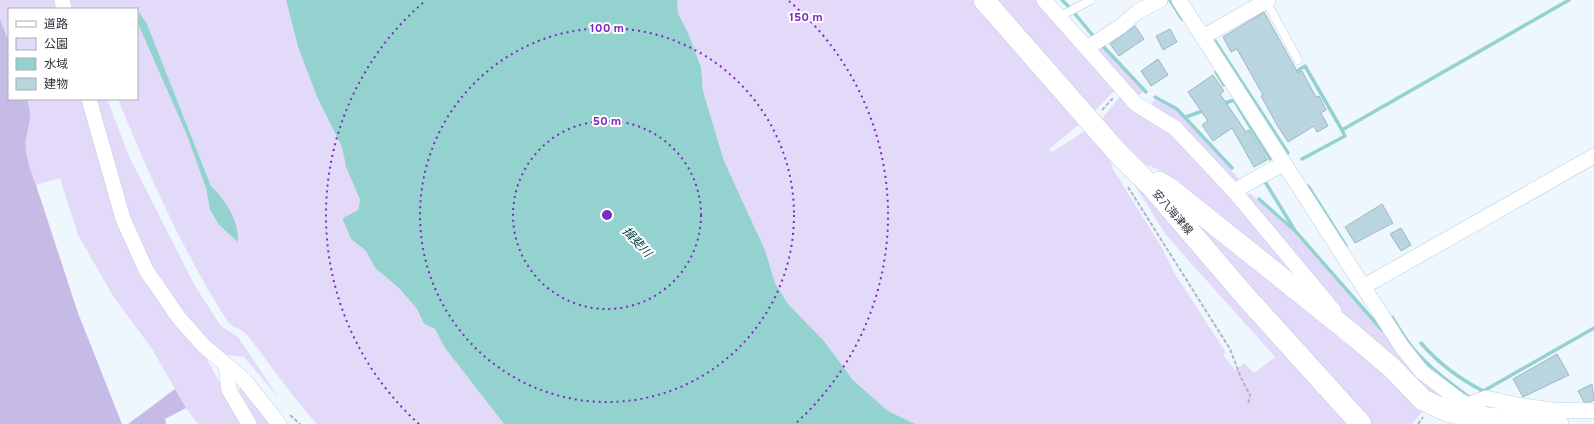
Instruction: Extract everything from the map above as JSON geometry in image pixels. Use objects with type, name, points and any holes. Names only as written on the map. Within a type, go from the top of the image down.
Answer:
[{"type":"main road","name":"安八海津線","points":[[984,0],[1117,152],[1151,186],[1246,297],[1361,424]]},
{"type":"main road","points":[[1151,186],[1159,182],[1169,188],[1352,334],[1392,368],[1423,400],[1448,418],[1467,416],[1558,424]]},
{"type":"street","points":[[1044,0],[1136,104],[1175,128],[1234,191],[1352,334]]},
{"type":"street","points":[[1087,48],[1120,27],[1136,12],[1160,0]]},
{"type":"street","points":[[1179,0],[1402,347],[1422,372],[1468,405],[1491,419]]},
{"type":"street","points":[[1203,37],[1267,1]]},
{"type":"street","points":[[89,100],[123,219],[146,270],[179,318],[204,346],[244,380],[279,424]]},
{"type":"street","points":[[1363,287],[1594,156]]},
{"type":"street","points":[[1234,191],[1284,163]]},
{"type":"street","points":[[226,365],[229,390],[249,424]]},
{"type":"street","points":[[1468,405],[1486,398],[1517,405],[1553,410],[1594,411]]},
{"type":"lane","points":[[1059,17],[1091,0]]},
{"type":"lane","points":[[1267,1],[1298,60]]},
{"type":"path","points":[[1091,122],[1122,88]]},
{"type":"path","points":[[1124,181],[1230,349],[1241,378],[1250,395],[1248,406]]},
{"type":"green space","points":[[0,0],[57,0],[59,8],[8,8],[8,39],[0,19]]},
{"type":"green space","points":[[66,0],[286,0],[298,47],[317,97],[342,147],[346,167],[360,200],[358,210],[343,218],[351,239],[366,251],[375,268],[399,288],[417,309],[424,324],[435,329],[445,348],[504,424],[317,424],[248,336],[228,322],[182,241],[142,156],[118,100],[138,100],[138,24],[138,8],[69,8]],"holes":[[[139,13],[147,24],[211,186],[238,242],[219,225],[210,210],[206,188],[186,133],[138,24]]]},
{"type":"green space","points":[[677,0],[974,0],[1082,122],[1049,149],[1052,152],[1088,129],[1108,150],[1113,169],[1162,248],[1175,274],[1225,351],[1224,356],[1235,370],[1244,363],[1254,373],[1275,357],[1166,235],[1125,170],[1351,424],[915,424],[888,411],[853,380],[824,341],[788,304],[775,283],[765,250],[724,161],[703,91],[701,67],[688,33],[678,13]]},
{"type":"green space","points":[[994,0],[1038,0],[1117,88],[1093,113]]},
{"type":"green space","points":[[1100,44],[1143,92],[1136,97],[1093,48]]},
{"type":"green space","points":[[1122,94],[1171,130],[1319,298],[1319,302],[1157,169],[1135,160],[1100,121]]},
{"type":"green space","points":[[1155,99],[1175,109],[1240,180],[1234,185],[1150,106]]},
{"type":"green space","points":[[27,100],[85,100],[118,218],[204,354],[243,424],[198,424],[186,408],[152,349],[113,296],[78,235],[60,178],[36,185],[28,163],[26,151],[26,139],[30,116]]},
{"type":"green space","points":[[93,100],[107,100],[129,156],[194,284],[221,326],[238,337],[279,398],[244,357],[219,354],[204,342],[149,268],[126,218]]},
{"type":"green space","points":[[1160,189],[1320,318],[1344,343],[1348,339],[1423,411],[1412,424],[1369,424]]},
{"type":"green space","points":[[1250,193],[1295,234],[1381,331],[1387,333],[1446,397],[1444,400],[1420,387],[1355,327],[1246,198]]},
{"type":"green space","points":[[241,385],[272,424],[255,424],[236,396]]},
{"type":"shaded area","points":[[0,19],[8,39],[8,100],[27,100],[30,116],[26,139],[28,163],[78,313],[122,424],[0,424]]},
{"type":"shaded area","points":[[175,389],[186,408],[165,419],[166,424],[128,424]]},
{"type":"water","name":"揖斐川","points":[[286,0],[677,0],[678,13],[688,33],[701,67],[703,91],[724,161],[765,250],[775,283],[788,304],[824,341],[853,380],[888,411],[915,424],[504,424],[445,348],[435,329],[424,324],[417,309],[399,288],[375,268],[366,251],[351,239],[343,218],[358,210],[360,200],[346,167],[342,147],[317,97],[298,47]]},
{"type":"water","points":[[139,12],[147,24],[211,186],[222,198],[234,219],[238,234],[238,242],[219,225],[210,210],[206,188],[186,133],[138,24]]},
{"type":"building","points":[[1264,12],[1298,73],[1302,71],[1316,97],[1319,96],[1326,110],[1321,113],[1328,126],[1317,132],[1314,126],[1288,142],[1261,96],[1263,95],[1237,49],[1231,52],[1223,37]]},
{"type":"building","points":[[1135,26],[1144,39],[1119,56],[1110,44]]},
{"type":"building","points":[[1170,29],[1177,42],[1163,50],[1156,36]]},
{"type":"building","points":[[1158,59],[1168,75],[1151,86],[1141,71]]},
{"type":"building","points":[[1213,75],[1224,91],[1220,94],[1246,132],[1249,130],[1267,160],[1254,167],[1232,128],[1213,141],[1202,125],[1208,121],[1188,92]]},
{"type":"building","points":[[1382,204],[1393,223],[1355,243],[1345,227]]},
{"type":"building","points":[[1401,228],[1411,245],[1401,251],[1390,234]]},
{"type":"building","points":[[1557,354],[1569,375],[1523,397],[1513,379]]},
{"type":"building","points":[[1592,384],[1594,400],[1584,402],[1578,391]]},
{"type":"waterway","points":[[1062,0],[1069,7]]},
{"type":"waterway","points":[[1170,0],[1182,19]]},
{"type":"waterway","points":[[1302,159],[1345,136],[1342,130],[1569,0]]},
{"type":"waterway","points":[[1075,14],[1095,38]]},
{"type":"waterway","points":[[1215,41],[1288,153]]},
{"type":"waterway","points":[[1101,44],[1146,92]]},
{"type":"waterway","points":[[1294,73],[1305,66],[1342,130]]},
{"type":"waterway","points":[[1216,72],[1224,85]]},
{"type":"waterway","points":[[1155,97],[1177,109],[1232,168]]},
{"type":"waterway","points":[[1222,104],[1234,100],[1270,159]]},
{"type":"waterway","points":[[1186,117],[1205,110]]},
{"type":"waterway","points":[[1266,179],[1264,180],[1294,229]]},
{"type":"waterway","points":[[1308,186],[1346,246]]},
{"type":"waterway","points":[[1259,199],[1296,232],[1382,330]]},
{"type":"waterway","points":[[1392,317],[1411,346],[1424,361],[1470,398]]},
{"type":"waterway","points":[[1480,393],[1594,328]]},
{"type":"waterway","points":[[1421,343],[1449,370],[1483,391]]}]
